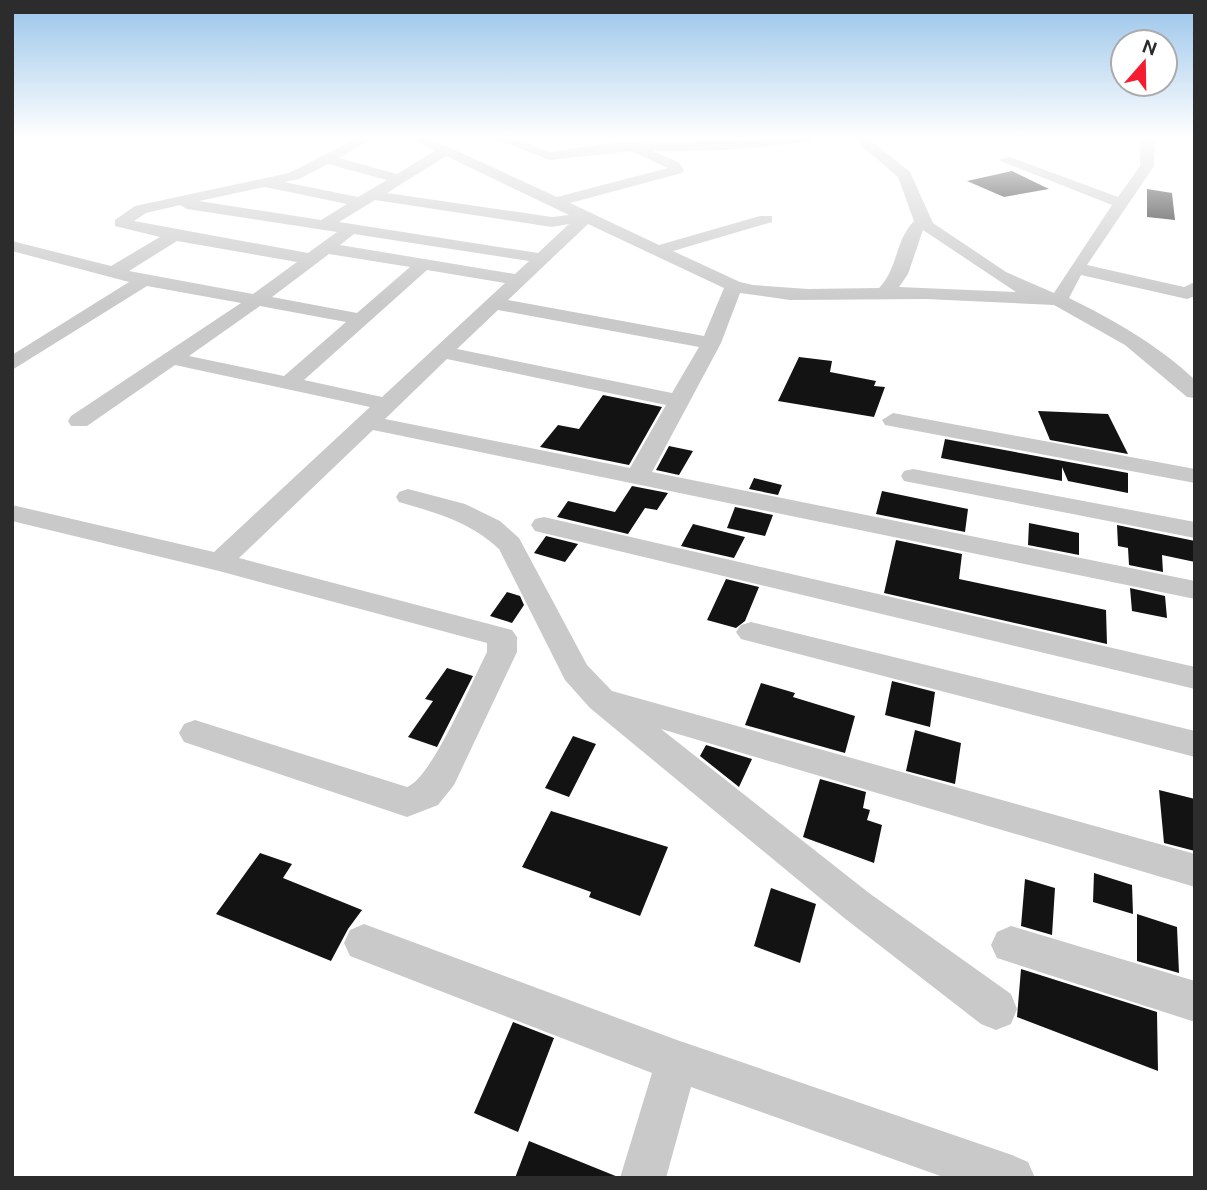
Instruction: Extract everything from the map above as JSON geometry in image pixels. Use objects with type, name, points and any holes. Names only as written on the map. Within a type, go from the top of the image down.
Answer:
[{"type":"street","points":[[212,194],[141,209],[121,223],[174,236],[424,264],[517,281]]},
{"type":"street","points":[[330,194],[552,222],[586,217]]},
{"type":"street","points":[[324,225],[372,194]]},
{"type":"street","points":[[538,194],[655,251],[734,286],[761,293],[813,297],[884,293],[1059,300]]},
{"type":"street","points":[[557,202],[589,194]]},
{"type":"street","points":[[912,194],[922,222],[1000,275],[1029,291],[1059,300],[1134,344],[1195,392]]},
{"type":"street","points":[[1096,194],[1123,204]]},
{"type":"street","points":[[1059,300],[1076,268],[1130,194]]},
{"type":"street","points":[[170,202],[541,258]]},
{"type":"street","points":[[219,562],[586,217]]},
{"type":"street","points":[[655,251],[766,219]]},
{"type":"street","points":[[884,293],[896,282],[907,258],[913,228],[922,222]]},
{"type":"street","points":[[79,421],[256,301],[351,229]]},
{"type":"street","points":[[114,272],[174,236]]},
{"type":"street","points":[[12,246],[26,247],[54,259],[144,281],[360,319]]},
{"type":"street","points":[[288,383],[424,264]]},
{"type":"street","points":[[1076,268],[1187,293],[1195,287]]},
{"type":"street","points":[[12,364],[144,281]]},
{"type":"street","points":[[637,477],[711,343],[734,286]]},
{"type":"street","points":[[492,303],[711,343]]},
{"type":"street","points":[[441,352],[678,401]]},
{"type":"street","points":[[172,358],[386,404]]},
{"type":"street","points":[[893,420],[1195,476]]},
{"type":"street","points":[[367,422],[1195,590]]},
{"type":"street","points":[[913,476],[1195,530]]},
{"type":"street","points":[[408,497],[456,510],[491,527],[510,544],[576,673],[601,700],[856,905],[996,1009]]},
{"type":"street","points":[[12,513],[219,562],[502,637],[502,652],[442,775],[426,795],[407,802],[195,733]]},
{"type":"street","points":[[544,525],[1195,678]]},
{"type":"street","points":[[751,632],[1195,744]]},
{"type":"street","points":[[601,700],[1195,871]]},
{"type":"street","points":[[364,943],[677,1061],[1012,1178]]},
{"type":"street","points":[[1011,945],[1195,1002]]},
{"type":"street","points":[[643,1178],[677,1061]]},
{"type":"building","points":[[996,194],[1024,194],[1004,197]]},
{"type":"building","points":[[1147,194],[1172,194],[1175,220],[1147,217]]},
{"type":"building","points":[[799,357],[832,361],[830,372],[876,381],[874,386],[885,387],[874,417],[778,401]]},
{"type":"building","points":[[603,395],[662,407],[629,465],[540,447],[558,425],[579,429]]},
{"type":"building","points":[[1038,411],[1108,414],[1128,454],[1050,440]]},
{"type":"building","points":[[945,439],[1128,473],[1128,493],[1068,481],[1062,467],[1062,481],[941,458]]},
{"type":"building","points":[[669,446],[693,451],[679,475],[656,470]]},
{"type":"building","points":[[754,478],[782,485],[778,495],[749,489]]},
{"type":"building","points":[[632,486],[668,493],[657,510],[645,508],[628,534],[557,517],[568,501],[615,512]]},
{"type":"building","points":[[882,491],[968,509],[965,532],[876,514]]},
{"type":"building","points":[[735,507],[773,515],[765,536],[727,528]]},
{"type":"building","points":[[1029,523],[1079,533],[1079,555],[1028,545]]},
{"type":"building","points":[[693,524],[745,537],[734,558],[681,546]]},
{"type":"building","points":[[1117,525],[1195,541],[1195,562],[1162,555],[1163,572],[1129,565],[1128,548],[1118,546]]},
{"type":"building","points":[[546,536],[578,544],[565,562],[534,553]]},
{"type":"building","points":[[896,540],[962,554],[959,579],[1106,610],[1107,644],[884,593]]},
{"type":"building","points":[[726,579],[759,587],[745,621],[736,628],[707,620]]},
{"type":"building","points":[[1130,588],[1165,596],[1167,618],[1132,611]]},
{"type":"building","points":[[507,592],[520,596],[524,605],[512,623],[490,616]]},
{"type":"building","points":[[447,668],[473,676],[437,747],[408,737],[433,701],[425,699]]},
{"type":"building","points":[[892,681],[935,692],[930,727],[885,715]]},
{"type":"building","points":[[761,683],[795,693],[793,697],[855,716],[845,753],[745,725]]},
{"type":"building","points":[[915,730],[961,743],[955,784],[906,771]]},
{"type":"building","points":[[573,736],[596,744],[569,797],[545,788]]},
{"type":"building","points":[[706,745],[752,759],[739,787],[700,756]]},
{"type":"building","points":[[820,779],[866,792],[863,808],[870,810],[867,820],[882,825],[874,863],[803,837]]},
{"type":"building","points":[[1159,790],[1195,799],[1195,851],[1164,843]]},
{"type":"building","points":[[551,811],[668,847],[640,916],[589,897],[591,892],[522,867]]},
{"type":"building","points":[[260,853],[292,864],[283,878],[362,910],[331,961],[216,914]]},
{"type":"building","points":[[1094,873],[1132,885],[1133,914],[1093,902]]},
{"type":"building","points":[[1025,879],[1055,888],[1052,935],[1021,926]]},
{"type":"building","points":[[771,888],[816,904],[800,963],[754,946]]},
{"type":"building","points":[[1137,914],[1177,927],[1179,973],[1137,961]]},
{"type":"building","points":[[1021,969],[1157,1012],[1158,1071],[1017,1017]]},
{"type":"building","points":[[513,1022],[554,1038],[518,1132],[474,1113]]},
{"type":"building","points":[[529,1141],[618,1177],[618,1178],[515,1178]]}]
